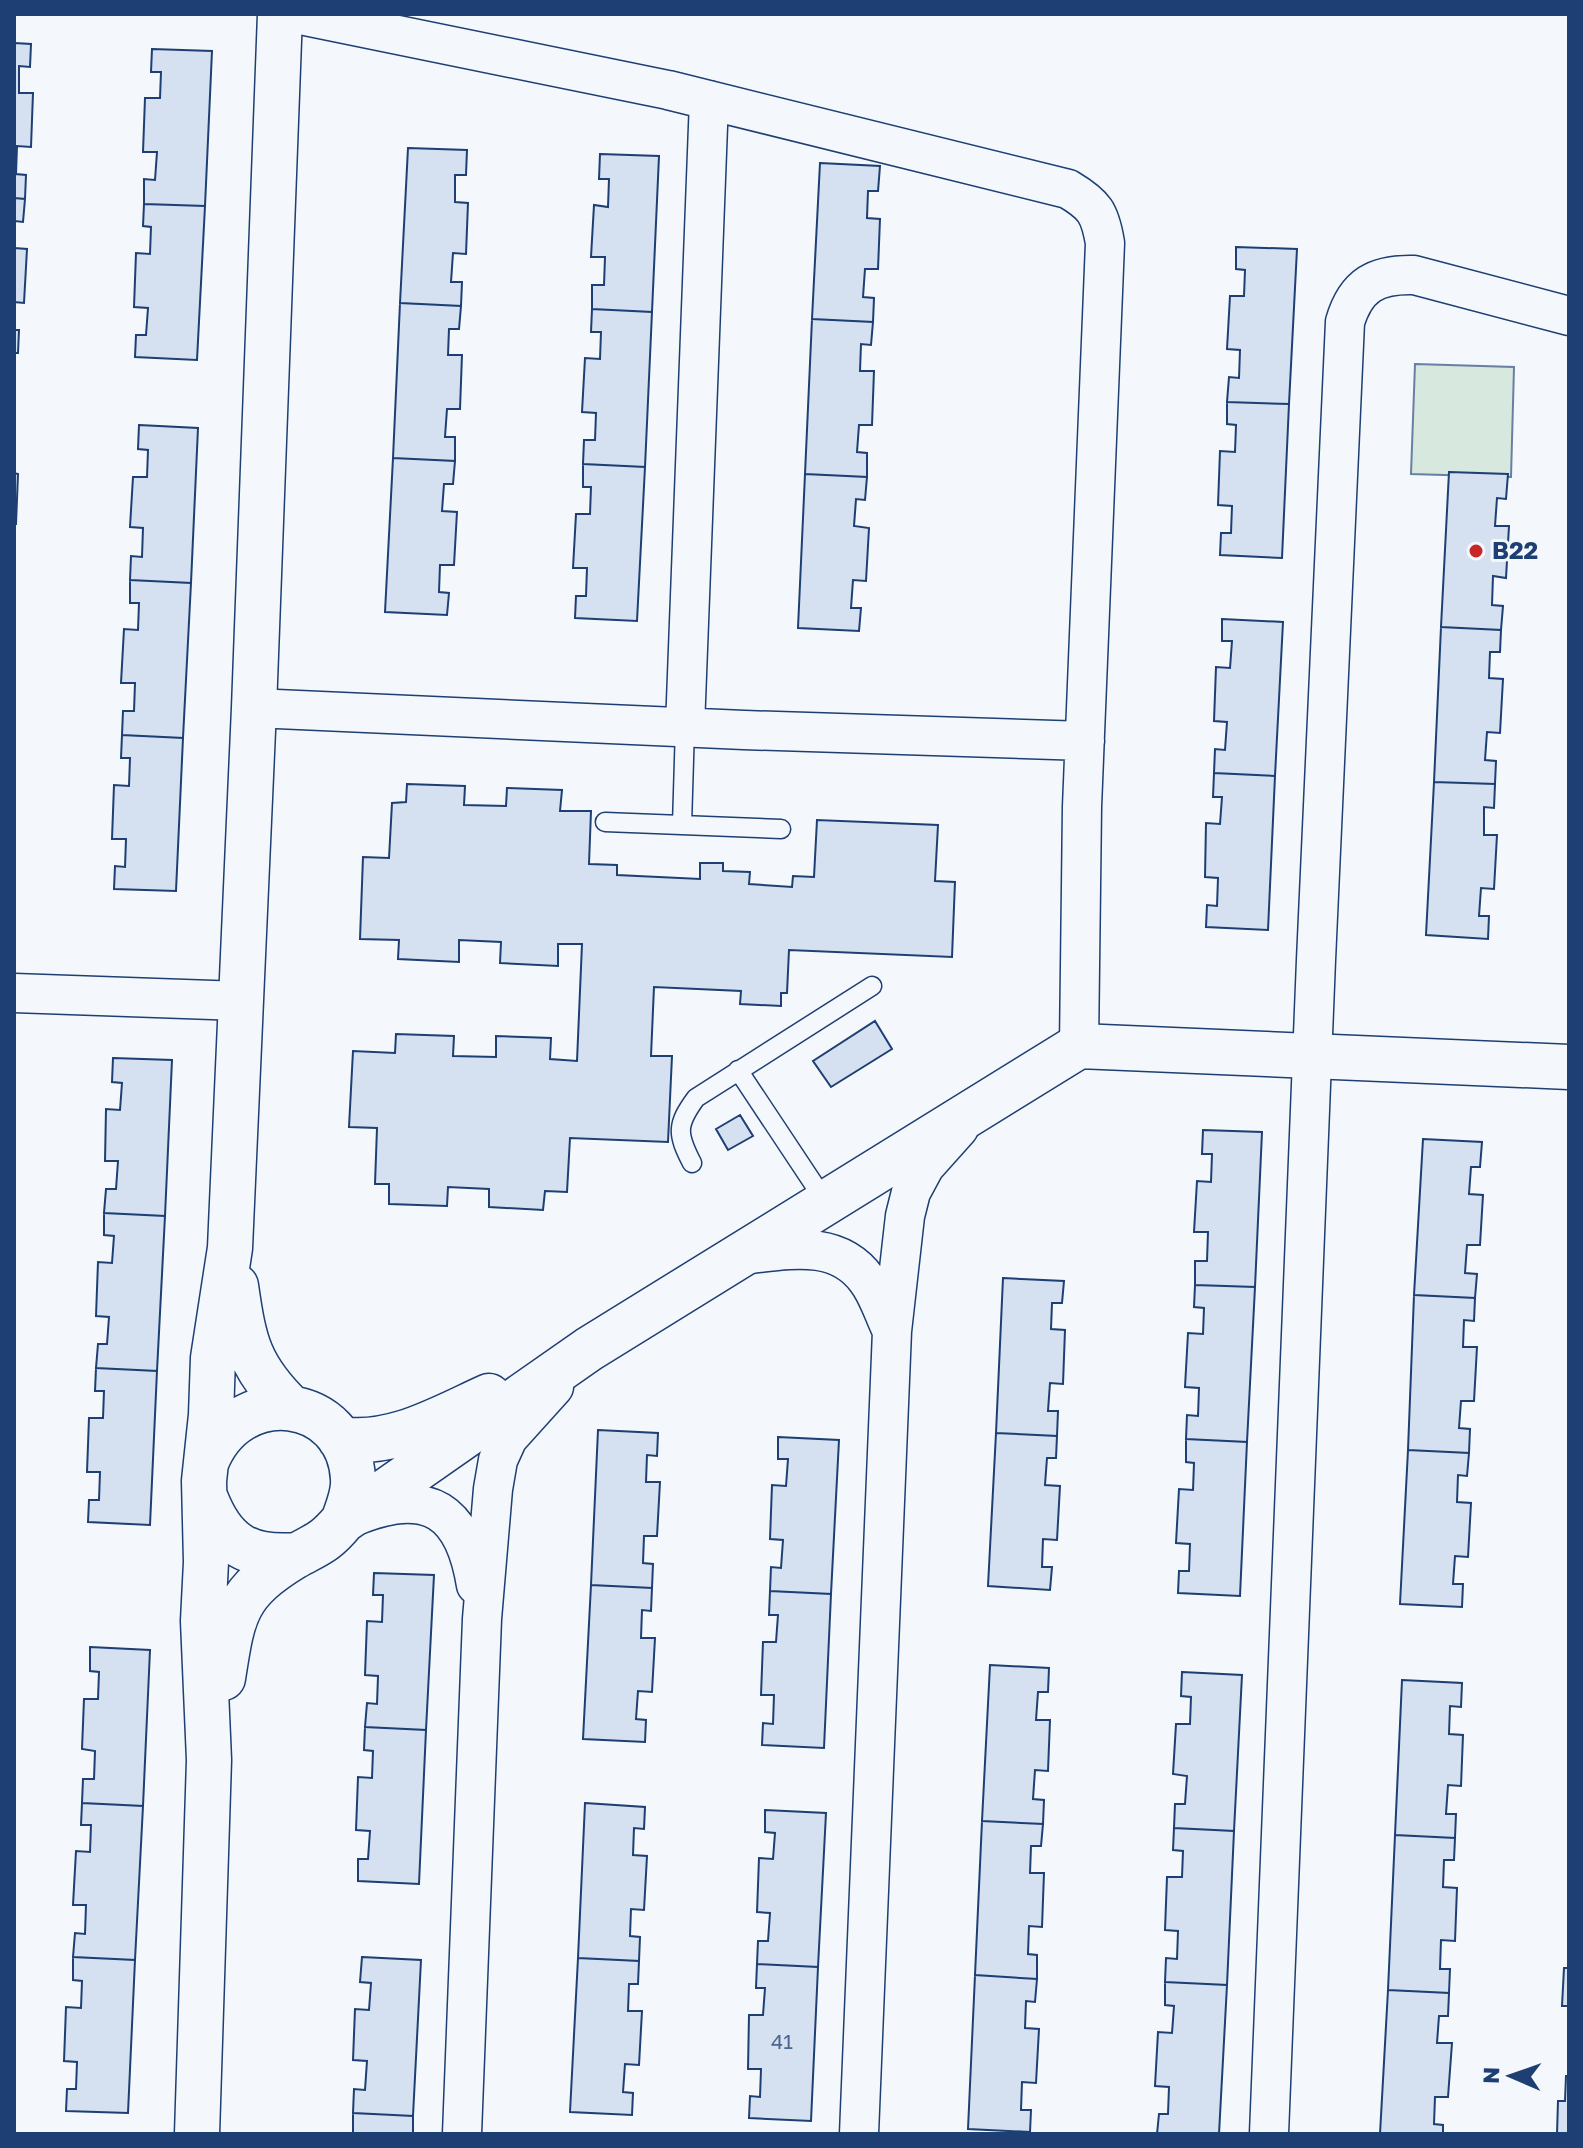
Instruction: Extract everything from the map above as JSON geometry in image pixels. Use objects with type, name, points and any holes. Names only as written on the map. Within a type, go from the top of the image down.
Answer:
[{"type":"street","points":[[197,2134],[209,1760],[203,1621],[206,1481],[213,1358],[230,1248],[280,14]]},
{"type":"street","points":[[295,14],[709,100],[1068,189],[1089,201],[1101,219],[1105,279],[1085,741],[1079,1046]]},
{"type":"street","points":[[685,727],[709,100]]},
{"type":"street","points":[[1269,2134],[1343,345],[1350,305],[1365,286],[1378,279],[1406,275],[1569,316]]},
{"type":"street","points":[[254,708],[1085,741]]},
{"type":"street","points":[[14,993],[241,1001]]},
{"type":"street","points":[[209,1760],[231,1626],[243,1599],[265,1576],[297,1555],[316,1548],[343,1521],[589,1349],[1079,1046],[1569,1067]]},
{"type":"street","points":[[859,2134],[892,1331],[905,1216],[911,1192],[925,1166],[978,1106]]},
{"type":"street","points":[[230,1248],[243,1336],[252,1360],[269,1387],[291,1408]]},
{"type":"street","points":[[740,1255],[801,1249],[821,1250],[844,1260],[867,1279],[892,1331]]},
{"type":"street","points":[[340,1439],[358,1442],[400,1436],[589,1349]]},
{"type":"street","points":[[462,2134],[482,1619],[493,1489],[498,1460],[508,1438],[589,1349]]},
{"type":"street","points":[[297,1555],[274,1557],[251,1552],[230,1540],[215,1522],[206,1481],[213,1445],[227,1427],[246,1414],[268,1407],[291,1408],[310,1414],[327,1425],[340,1439],[349,1458],[353,1480],[351,1501],[343,1521]]},
{"type":"street","points":[[343,1521],[374,1509],[409,1502],[431,1508],[451,1520],[464,1537],[473,1563],[482,1619]]},
{"type":"lane","points":[[682,825],[685,727]]},
{"type":"lane","points":[[605,822],[781,829]]},
{"type":"lane","points":[[692,1163],[680,1138],[683,1116],[696,1098],[872,986]]},
{"type":"lane","points":[[738,1070],[825,1201]]},
{"type":"shaded area","points":[[1415,364],[1514,367],[1511,477],[1411,474]]},
{"type":"building","points":[[14,43],[31,44],[30,67],[19,66],[19,93],[33,93],[31,147],[17,146],[16,174],[26,175],[25,199],[14,198]]},
{"type":"building","points":[[152,49],[212,51],[205,206],[144,204],[144,179],[155,180],[157,152],[143,152],[145,98],[160,98],[161,72],[151,72]]},
{"type":"building","points":[[408,148],[467,150],[466,175],[455,175],[455,202],[468,203],[466,254],[453,253],[451,282],[462,282],[461,306],[400,303]]},
{"type":"building","points":[[600,154],[659,156],[652,312],[592,309],[592,285],[604,285],[605,257],[591,257],[594,205],[608,207],[609,179],[599,179]]},
{"type":"building","points":[[820,163],[880,166],[878,191],[868,191],[867,218],[880,219],[878,269],[865,269],[863,297],[874,298],[873,322],[812,319]]},
{"type":"building","points":[[14,198],[25,199],[23,222],[15,221],[14,234]]},
{"type":"building","points":[[144,204],[205,206],[197,360],[135,357],[136,335],[146,335],[148,308],[134,307],[136,253],[150,254],[151,227],[143,226]]},
{"type":"building","points":[[1236,247],[1297,249],[1289,404],[1227,402],[1229,377],[1239,378],[1240,350],[1227,349],[1230,296],[1244,296],[1245,270],[1236,269]]},
{"type":"building","points":[[14,248],[27,249],[24,303],[14,302]]},
{"type":"building","points":[[400,303],[461,306],[459,329],[449,329],[448,355],[462,355],[460,409],[447,409],[445,437],[455,437],[455,461],[393,458]]},
{"type":"building","points":[[592,309],[652,312],[645,467],[583,464],[584,440],[595,440],[596,413],[582,412],[585,358],[600,359],[601,332],[591,332]]},
{"type":"building","points":[[812,319],[873,322],[871,345],[861,344],[860,371],[874,371],[872,425],[859,425],[857,452],[867,453],[867,477],[805,474]]},
{"type":"building","points":[[14,330],[19,330],[18,353],[14,353]]},
{"type":"building","points":[[1227,402],[1289,404],[1282,558],[1220,555],[1221,533],[1231,533],[1232,506],[1218,505],[1220,451],[1235,452],[1236,425],[1227,424]]},
{"type":"building","points":[[139,425],[198,428],[191,583],[130,580],[131,556],[142,557],[143,528],[130,527],[133,477],[147,477],[148,450],[138,449]]},
{"type":"building","points":[[393,458],[455,461],[453,484],[444,484],[442,511],[457,512],[454,565],[440,565],[439,592],[449,593],[447,615],[385,612]]},
{"type":"building","points":[[583,464],[645,467],[637,621],[575,618],[576,596],[586,596],[587,568],[573,568],[576,514],[590,514],[591,487],[583,487]]},
{"type":"building","name":"B22","points":[[1449,472],[1508,474],[1506,499],[1497,498],[1495,526],[1509,526],[1506,578],[1493,576],[1492,605],[1503,606],[1501,630],[1441,627]]},
{"type":"building","points":[[14,473],[18,474],[16,524],[14,524]]},
{"type":"building","points":[[805,474],[867,477],[865,500],[856,499],[854,526],[869,528],[866,581],[853,580],[851,608],[861,608],[859,631],[798,628]]},
{"type":"building","points":[[130,580],[191,583],[183,738],[122,735],[123,711],[134,711],[135,683],[121,683],[124,629],[138,630],[139,603],[130,603]]},
{"type":"building","points":[[1222,619],[1283,622],[1275,776],[1214,773],[1215,749],[1225,750],[1227,722],[1214,721],[1216,667],[1230,668],[1232,641],[1222,641]]},
{"type":"building","points":[[1441,627],[1501,630],[1500,652],[1490,652],[1489,678],[1503,679],[1500,733],[1487,732],[1485,760],[1496,761],[1495,784],[1434,782]]},
{"type":"building","points":[[122,735],[183,738],[176,891],[114,889],[115,866],[125,867],[126,839],[112,839],[114,785],[129,786],[130,758],[121,758]]},
{"type":"building","points":[[1214,773],[1275,776],[1268,930],[1206,927],[1207,905],[1217,906],[1218,878],[1205,877],[1206,823],[1220,824],[1222,797],[1213,797]]},
{"type":"building","points":[[1434,782],[1495,784],[1494,808],[1484,807],[1484,835],[1497,835],[1494,889],[1481,888],[1479,916],[1489,916],[1488,939],[1426,935]]},
{"type":"building","points":[[407,784],[465,786],[464,805],[506,806],[507,788],[562,790],[560,811],[591,811],[589,864],[617,865],[617,875],[700,879],[700,863],[723,863],[723,871],[750,872],[749,884],[792,887],[793,876],[814,877],[817,820],[938,825],[935,881],[955,882],[952,957],[789,950],[787,993],[781,993],[781,1006],[740,1004],[741,991],[654,987],[651,1056],[672,1056],[668,1142],[570,1138],[567,1192],[545,1191],[543,1210],[489,1207],[489,1189],[448,1187],[447,1206],[389,1204],[389,1184],[375,1184],[377,1128],[349,1127],[353,1051],[395,1053],[396,1034],[454,1036],[453,1056],[496,1057],[496,1036],[551,1038],[550,1059],[577,1061],[582,944],[558,944],[558,966],[500,963],[501,942],[459,940],[459,962],[398,959],[399,940],[360,939],[363,857],[389,858],[392,803],[406,802]]},
{"type":"building","points":[[875,1021],[892,1049],[831,1087],[813,1061]]},
{"type":"building","points":[[113,1058],[172,1060],[165,1216],[104,1213],[106,1189],[116,1189],[118,1161],[105,1161],[106,1109],[120,1110],[122,1083],[112,1082]]},
{"type":"building","points":[[740,1115],[753,1136],[728,1150],[716,1129]]},
{"type":"building","points":[[1203,1130],[1262,1132],[1255,1287],[1195,1285],[1195,1261],[1207,1261],[1208,1232],[1194,1232],[1197,1181],[1211,1182],[1212,1154],[1202,1154]]},
{"type":"building","points":[[1423,1139],[1482,1142],[1480,1167],[1471,1167],[1469,1194],[1483,1195],[1480,1245],[1467,1245],[1465,1273],[1477,1274],[1475,1298],[1414,1295]]},
{"type":"building","points":[[104,1213],[165,1216],[157,1371],[96,1368],[98,1344],[107,1344],[109,1317],[96,1316],[98,1262],[112,1263],[114,1236],[104,1235]]},
{"type":"building","points":[[1003,1278],[1064,1281],[1062,1303],[1052,1303],[1051,1329],[1065,1330],[1063,1384],[1050,1383],[1048,1411],[1058,1411],[1057,1436],[996,1433]]},
{"type":"building","points":[[1195,1285],[1255,1287],[1247,1442],[1186,1439],[1187,1415],[1198,1416],[1199,1388],[1185,1387],[1188,1333],[1203,1334],[1204,1308],[1194,1307]]},
{"type":"building","points":[[1414,1295],[1475,1298],[1474,1321],[1464,1320],[1463,1347],[1477,1347],[1474,1401],[1461,1401],[1459,1428],[1470,1429],[1469,1453],[1408,1450]]},
{"type":"building","points":[[96,1368],[157,1371],[150,1525],[88,1522],[89,1500],[99,1500],[100,1472],[87,1472],[89,1418],[103,1418],[104,1391],[95,1391]]},
{"type":"building","points":[[598,1430],[658,1433],[657,1456],[647,1455],[646,1482],[660,1482],[657,1536],[644,1536],[643,1563],[653,1564],[652,1588],[591,1585]]},
{"type":"building","points":[[996,1433],[1057,1436],[1056,1458],[1047,1458],[1045,1485],[1060,1486],[1057,1540],[1043,1539],[1042,1567],[1052,1567],[1050,1590],[988,1586]]},
{"type":"building","points":[[778,1437],[839,1440],[831,1594],[770,1591],[771,1567],[781,1568],[783,1540],[770,1539],[772,1485],[786,1486],[788,1459],[778,1459]]},
{"type":"building","points":[[1186,1439],[1247,1442],[1240,1596],[1178,1593],[1179,1571],[1189,1571],[1190,1544],[1176,1543],[1179,1489],[1193,1490],[1194,1463],[1186,1462]]},
{"type":"building","points":[[1408,1450],[1469,1453],[1467,1476],[1458,1475],[1457,1502],[1471,1503],[1468,1557],[1455,1556],[1453,1584],[1463,1584],[1462,1607],[1400,1604]]},
{"type":"building","points":[[374,1573],[434,1575],[426,1730],[365,1727],[367,1703],[377,1704],[378,1676],[365,1675],[367,1621],[382,1622],[383,1595],[373,1595]]},
{"type":"building","points":[[591,1585],[652,1588],[651,1611],[642,1610],[641,1638],[655,1638],[652,1692],[638,1691],[636,1719],[646,1720],[645,1742],[583,1739]]},
{"type":"building","points":[[770,1591],[831,1594],[824,1748],[762,1745],[763,1723],[773,1724],[774,1695],[761,1695],[763,1642],[776,1642],[778,1615],[769,1615]]},
{"type":"building","points":[[90,1647],[150,1650],[143,1806],[82,1803],[83,1779],[94,1779],[95,1751],[82,1749],[84,1699],[98,1699],[99,1672],[90,1671]]},
{"type":"building","points":[[990,1665],[1049,1668],[1048,1692],[1038,1692],[1036,1720],[1050,1720],[1048,1771],[1035,1770],[1033,1799],[1044,1800],[1043,1824],[982,1821]]},
{"type":"building","points":[[1182,1672],[1242,1675],[1234,1831],[1174,1828],[1175,1804],[1185,1804],[1187,1776],[1173,1774],[1176,1724],[1190,1724],[1191,1697],[1181,1696]]},
{"type":"building","points":[[1402,1680],[1462,1683],[1461,1707],[1450,1706],[1449,1734],[1463,1735],[1461,1786],[1448,1785],[1446,1814],[1456,1814],[1455,1838],[1395,1835]]},
{"type":"building","points":[[365,1727],[426,1730],[419,1884],[358,1881],[358,1859],[368,1859],[370,1831],[356,1830],[358,1777],[372,1778],[373,1751],[364,1750]]},
{"type":"building","points":[[82,1803],[143,1806],[135,1960],[73,1957],[75,1933],[85,1934],[86,1905],[73,1905],[76,1851],[90,1852],[91,1825],[81,1825]]},
{"type":"building","points":[[585,1803],[645,1807],[644,1829],[634,1828],[633,1855],[647,1856],[644,1910],[631,1909],[630,1936],[640,1937],[639,1961],[578,1958]]},
{"type":"building","points":[[765,1810],[826,1813],[818,1967],[757,1964],[758,1941],[768,1941],[770,1913],[757,1912],[759,1858],[773,1859],[775,1833],[765,1832]]},
{"type":"building","points":[[982,1821],[1043,1824],[1041,1846],[1031,1846],[1030,1873],[1044,1873],[1042,1927],[1029,1926],[1028,1954],[1037,1955],[1037,1979],[975,1975]]},
{"type":"building","points":[[1174,1828],[1234,1831],[1227,1985],[1165,1982],[1166,1958],[1177,1959],[1178,1931],[1165,1930],[1167,1877],[1182,1877],[1183,1851],[1173,1850]]},
{"type":"building","points":[[1395,1835],[1455,1838],[1454,1860],[1444,1860],[1443,1887],[1457,1888],[1455,1941],[1441,1940],[1440,1969],[1450,1969],[1449,1993],[1388,1990]]},
{"type":"building","points":[[73,1957],[135,1960],[128,2113],[66,2111],[67,2089],[76,2089],[77,2062],[64,2061],[66,2007],[81,2008],[82,1981],[73,1980]]},
{"type":"building","points":[[362,1957],[421,1960],[413,2116],[353,2113],[354,2089],[365,2090],[367,2061],[353,2060],[355,2009],[369,2010],[371,1983],[360,1982]]},
{"type":"building","points":[[578,1958],[639,1961],[638,1984],[629,1984],[628,2011],[642,2011],[639,2065],[625,2064],[623,2092],[633,2093],[632,2115],[570,2112]]},
{"type":"building","points":[[757,1964],[818,1967],[811,2121],[749,2118],[750,2096],[760,2097],[761,2069],[748,2069],[749,2015],[763,2015],[765,1988],[756,1988]]},
{"type":"building","points":[[1564,1968],[1569,1968],[1569,2006],[1562,2006]]},
{"type":"building","points":[[975,1975],[1037,1979],[1035,2002],[1026,2001],[1025,2028],[1039,2029],[1036,2083],[1022,2082],[1021,2110],[1031,2110],[1030,2132],[968,2129]]},
{"type":"building","points":[[1165,1982],[1227,1985],[1219,2134],[1157,2134],[1159,2114],[1168,2114],[1169,2087],[1155,2086],[1158,2032],[1172,2033],[1174,2006],[1165,2005]]},
{"type":"building","points":[[1388,1990],[1449,1993],[1448,2016],[1439,2016],[1437,2043],[1452,2043],[1448,2097],[1435,2097],[1434,2124],[1443,2125],[1443,2134],[1380,2134]]},
{"type":"building","points":[[1566,2076],[1569,2076],[1569,2134],[1557,2134],[1558,2101],[1565,2101]]},
{"type":"building","points":[[353,2113],[413,2116],[413,2134],[353,2134]]},
{"type":"place","name":"B22","points":[[1476,551]]}]
